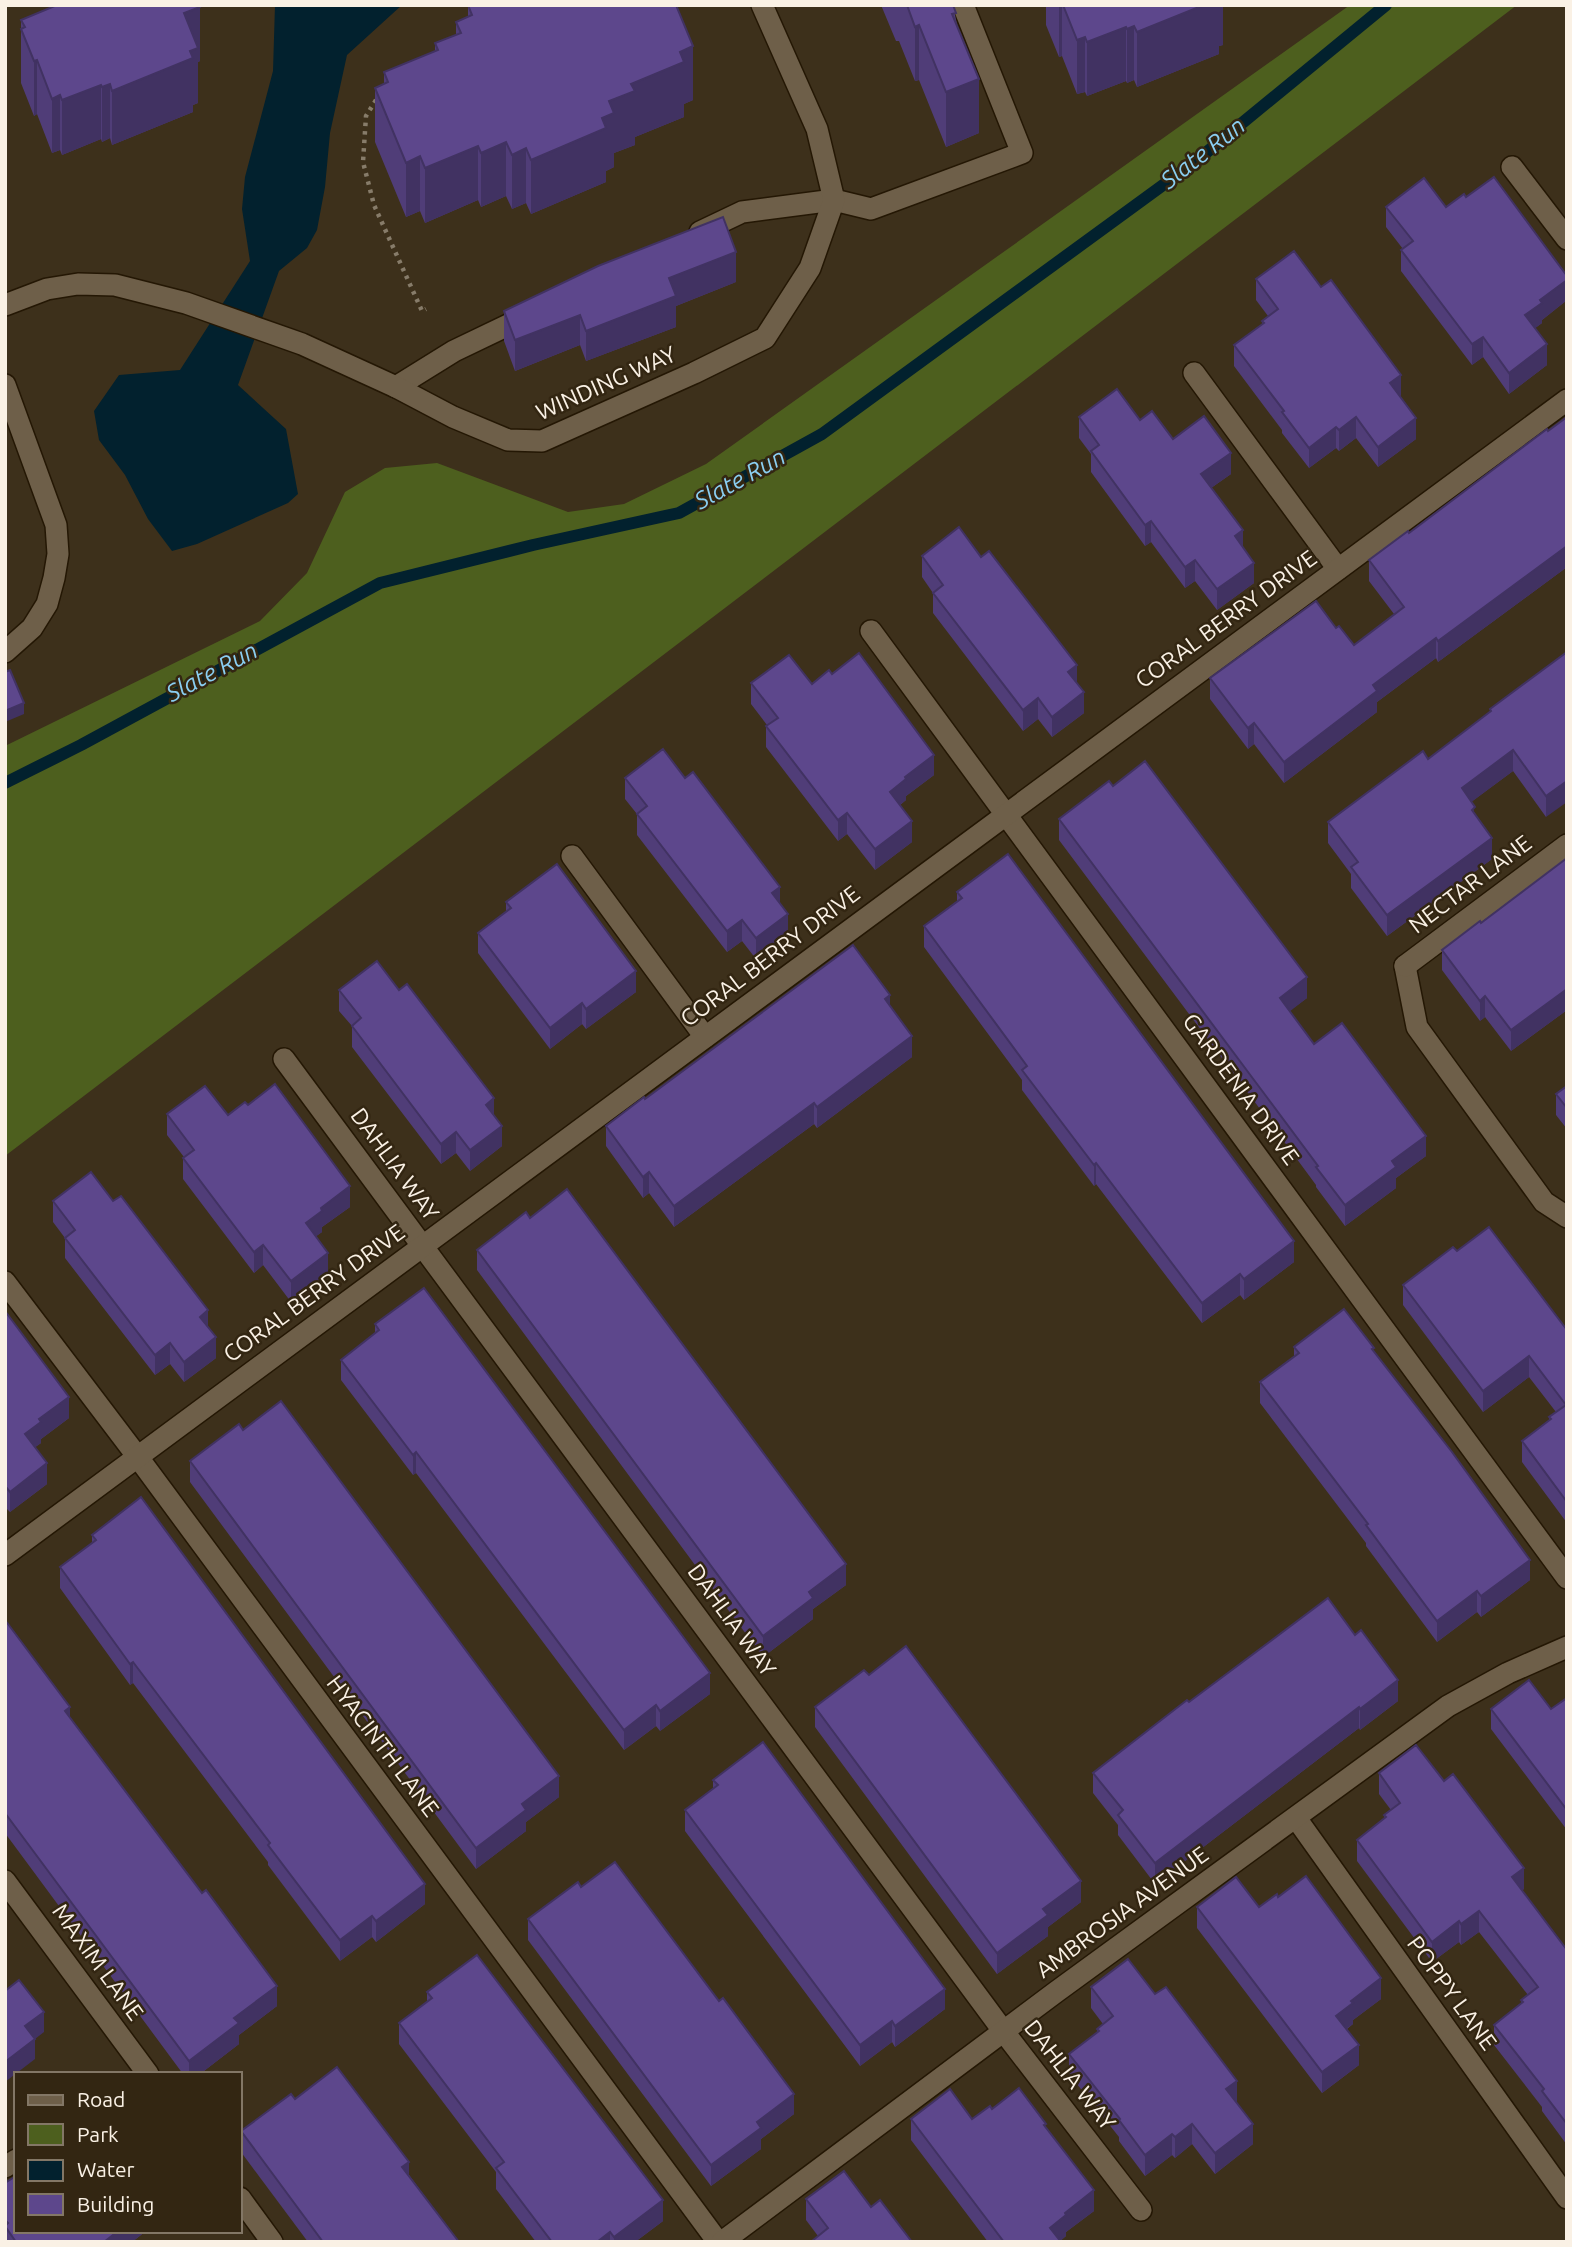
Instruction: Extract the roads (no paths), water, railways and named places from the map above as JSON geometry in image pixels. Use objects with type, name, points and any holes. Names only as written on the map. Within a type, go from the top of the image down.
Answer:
[{"type":"street","points":[[762,5],[817,129],[834,200]]},
{"type":"street","points":[[680,242],[742,212],[834,200],[871,209],[1021,153],[963,5]]},
{"type":"street","points":[[1513,167],[1567,239]]},
{"type":"street","name":"WINDING WAY","points":[[5,305],[47,289],[78,284],[115,285],[186,303],[302,344],[396,387],[453,417],[508,440],[542,441],[765,338],[810,268],[834,200]]},
{"type":"street","points":[[396,387],[454,351],[542,309]]},
{"type":"street","points":[[1194,373],[1338,569]]},
{"type":"street","points":[[5,385],[56,524],[58,554],[47,604],[32,628],[5,652]]},
{"type":"street","name":"CORAL BERRY DRIVE","points":[[5,1555],[1567,400]]},
{"type":"street","name":"GARDENIA DRIVE","points":[[871,631],[1567,1578]]},
{"type":"street","name":"NECTAR LANE","points":[[1567,845],[1405,966],[1417,1027],[1544,1202],[1567,1217]]},
{"type":"street","points":[[572,856],[705,1037]]},
{"type":"street","name":"DAHLIA WAY","points":[[284,1059],[1004,2032],[1141,2210]]},
{"type":"street","name":"HYACINTH LANE","points":[[5,1282],[720,2242]]},
{"type":"street","name":"AMBROSIA AVENUE","points":[[720,2242],[1056,1992],[1448,1706],[1508,1673],[1567,1647]]},
{"type":"street","name":"POPPY LANE","points":[[1296,1818],[1567,2198]]},
{"type":"street","name":"MAXIM LANE","points":[[5,1881],[144,2072]]},
{"type":"street","points":[[242,2201],[272,2242]]},
{"type":"water","points":[[275,5],[402,5],[347,55],[330,133],[325,187],[317,230],[307,248],[279,271],[238,385],[286,429],[298,494],[288,503],[197,544],[172,551],[148,519],[125,475],[99,440],[94,411],[119,375],[180,370],[250,261],[242,209],[245,177],[273,71]]},
{"type":"waterway","name":"Slate Run","points":[[5,783],[81,745],[380,583],[533,545],[679,513],[822,434],[1196,161],[1386,5]]}]
